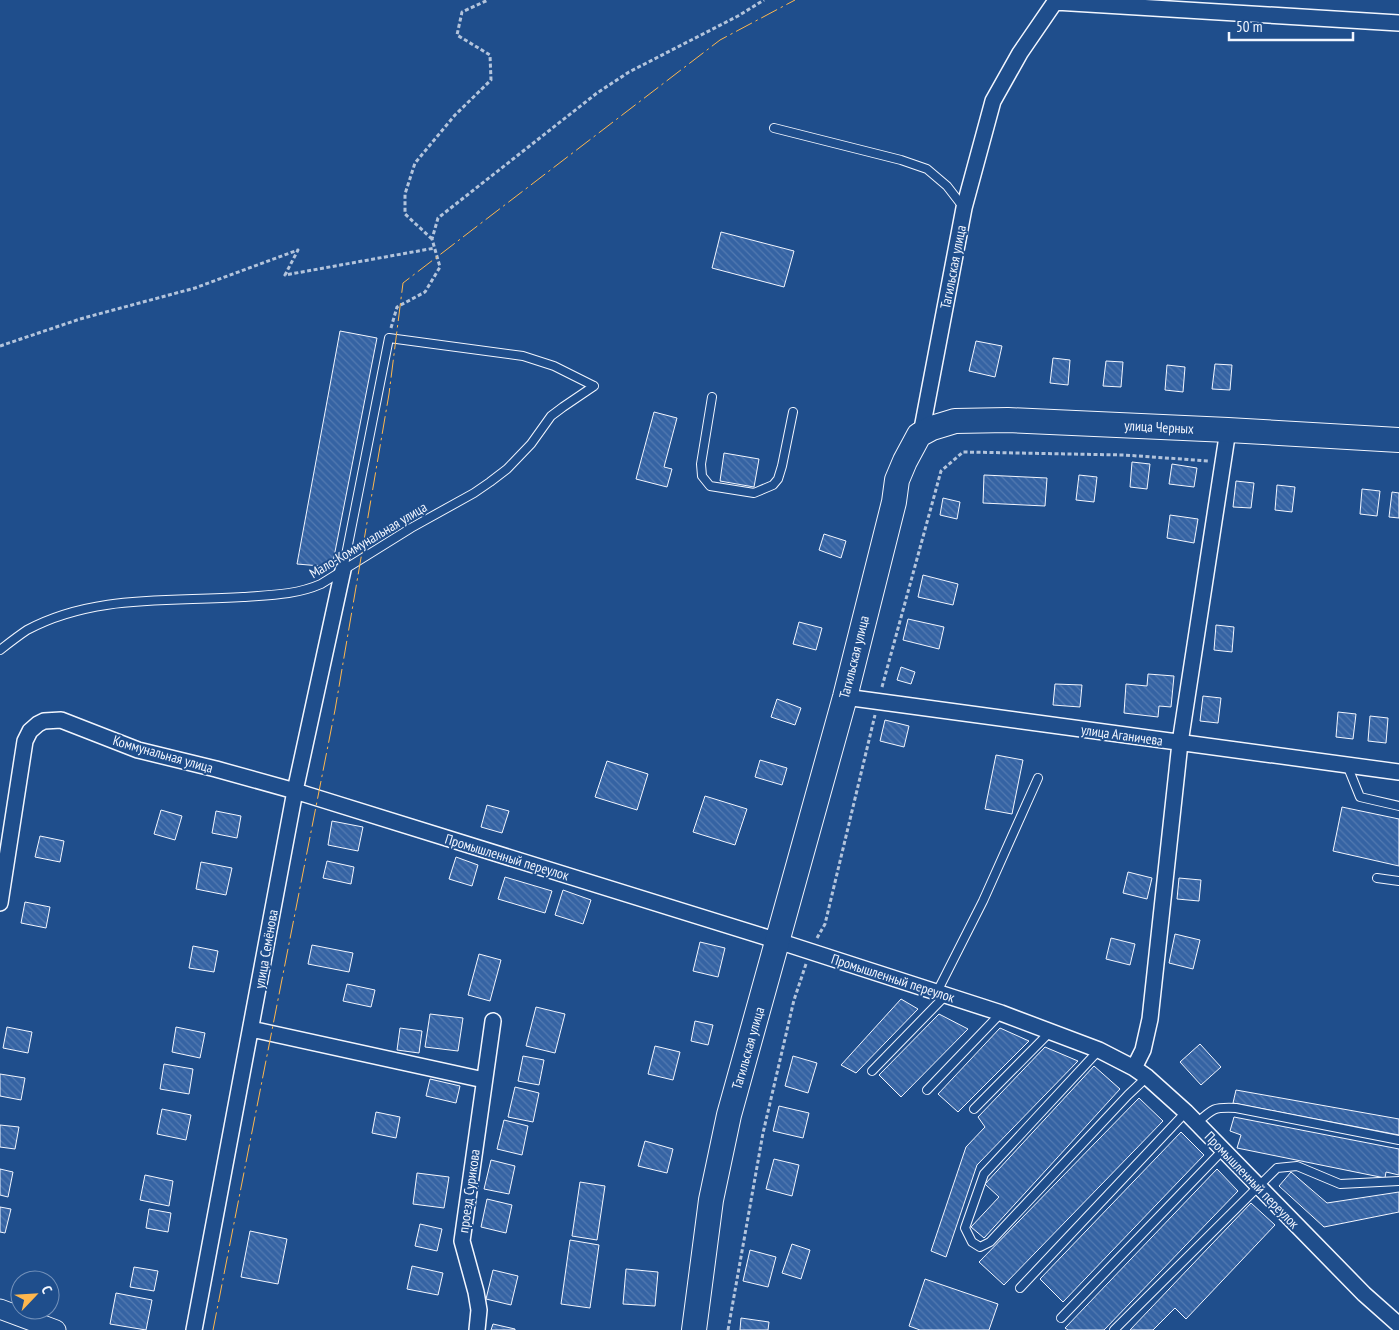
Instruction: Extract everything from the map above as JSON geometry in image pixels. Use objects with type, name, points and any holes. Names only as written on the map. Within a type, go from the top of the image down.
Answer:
[{"type":"main road","name":"улица Черных","points":[[921,434],[955,421],[1008,420],[1399,440]]},
{"type":"main road","name":"Тагильская улица","points":[[694,1330],[711,1200],[725,1134],[845,697],[894,502],[897,480],[905,461],[921,434]]},
{"type":"street","name":"Тагильская улица","points":[[921,434],[964,208],[993,101],[1020,53],[1055,2],[1399,23]]},
{"type":"street","points":[[1134,1068],[1143,1050],[1150,1019],[1180,743],[1228,430]]},
{"type":"street","name":"улица Семёнова","points":[[194,1330],[252,1029],[295,791],[343,570]]},
{"type":"street","name":"улица Аганичева","points":[[845,697],[1399,772]]},
{"type":"street","name":"Коммунальная улица","points":[[0,903],[26,741],[30,731],[44,721],[61,720],[138,750],[295,791]]},
{"type":"street","name":"Промышленный переулок","points":[[295,791],[778,941],[1001,1013],[1100,1050],[1148,1077],[1186,1112],[1364,1294],[1399,1325]]},
{"type":"street","name":"проезд Сурикова","points":[[477,1330],[479,1310],[476,1292],[462,1241],[492,1021]]},
{"type":"street","points":[[252,1029],[484,1080]]},
{"type":"street","points":[[0,1309],[56,1330]]},
{"type":"lane","points":[[774,128],[892,158],[927,169],[947,186],[964,208]]},
{"type":"lane","points":[[343,570],[389,338]]},
{"type":"lane","name":"Мало-Коммунальная улица","points":[[0,650],[32,628],[82,608],[110,603],[238,598],[306,591],[321,584],[490,482],[507,469],[531,444],[551,416],[594,386],[554,366],[523,356],[389,338]]},
{"type":"lane","points":[[712,397],[701,464],[702,476],[710,486],[754,493],[773,485],[780,473],[793,412]]},
{"type":"lane","points":[[1347,765],[1360,797],[1399,806]]},
{"type":"lane","points":[[872,1071],[942,994],[1038,778]]},
{"type":"lane","points":[[1377,878],[1399,881]]},
{"type":"lane","points":[[927,1090],[1001,1013]]},
{"type":"lane","points":[[974,1110],[1051,1031]]},
{"type":"lane","points":[[1100,1050],[984,1174],[965,1228],[972,1242],[980,1247],[990,1242],[1128,1095],[1148,1077]]},
{"type":"lane","points":[[1197,1124],[1218,1107],[1236,1108],[1399,1140]]},
{"type":"lane","points":[[1020,1288],[1186,1112]]},
{"type":"lane","points":[[1061,1318],[1223,1150]]},
{"type":"lane","points":[[1114,1330],[1277,1168],[1297,1166],[1340,1184],[1399,1182]]},
{"type":"path","points":[[389,338],[397,307],[425,292],[440,267],[432,239],[405,214],[405,194],[415,163],[455,115],[491,80],[490,55],[457,35],[462,12],[488,0]]},
{"type":"path","points":[[432,239],[438,218],[597,93],[629,72],[738,16],[764,0]]},
{"type":"path","points":[[0,346],[80,319],[195,288],[298,250],[285,275],[435,248]]},
{"type":"path","points":[[728,1330],[763,1133],[794,1000],[810,952],[825,924],[878,701],[941,470],[963,452],[1124,455],[1223,462]]},
{"type":"building","points":[[721,232],[794,251],[784,287],[712,268]]},
{"type":"building","points":[[340,331],[377,338],[332,567],[297,564]]},
{"type":"building","points":[[976,341],[1002,346],[995,377],[969,371]]},
{"type":"building","points":[[1053,358],[1070,360],[1068,385],[1050,383]]},
{"type":"building","points":[[1106,361],[1123,362],[1121,387],[1103,386]]},
{"type":"building","points":[[1215,364],[1232,365],[1230,390],[1212,389]]},
{"type":"building","points":[[1167,365],[1185,367],[1183,392],[1165,390]]},
{"type":"building","points":[[654,412],[677,418],[664,467],[672,469],[667,487],[636,479]]},
{"type":"building","points":[[724,453],[759,459],[754,487],[720,481]]},
{"type":"building","points":[[1132,462],[1150,464],[1147,489],[1130,487]]},
{"type":"building","points":[[1172,464],[1197,468],[1194,487],[1169,484]]},
{"type":"building","points":[[984,475],[1047,478],[1045,506],[983,503]]},
{"type":"building","points":[[1079,475],[1097,477],[1094,502],[1076,500]]},
{"type":"building","points":[[1236,481],[1254,483],[1251,508],[1233,507]]},
{"type":"building","points":[[1277,485],[1295,487],[1292,512],[1275,510]]},
{"type":"building","points":[[1362,489],[1380,491],[1377,516],[1360,514]]},
{"type":"building","points":[[1392,492],[1399,493],[1399,518],[1389,517]]},
{"type":"building","points":[[943,498],[960,502],[957,519],[940,515]]},
{"type":"building","points":[[1170,515],[1198,519],[1194,543],[1167,538]]},
{"type":"building","points":[[824,534],[846,541],[841,558],[819,550]]},
{"type":"building","points":[[923,575],[958,584],[953,605],[918,597]]},
{"type":"building","points":[[908,619],[944,627],[939,649],[903,640]]},
{"type":"building","points":[[799,622],[822,628],[816,650],[793,644]]},
{"type":"building","points":[[1216,625],[1234,627],[1232,652],[1214,650]]},
{"type":"building","points":[[901,667],[915,672],[911,684],[897,680]]},
{"type":"building","points":[[1148,674],[1174,676],[1171,707],[1159,706],[1158,717],[1124,713],[1126,684],[1147,686]]},
{"type":"building","points":[[1055,684],[1082,685],[1080,707],[1053,705]]},
{"type":"building","points":[[1203,696],[1221,698],[1218,723],[1200,721]]},
{"type":"building","points":[[777,699],[801,708],[795,725],[771,717]]},
{"type":"building","points":[[1338,712],[1356,714],[1353,739],[1336,737]]},
{"type":"building","points":[[1370,716],[1388,718],[1386,743],[1368,741]]},
{"type":"building","points":[[885,720],[909,726],[904,747],[880,741]]},
{"type":"building","points":[[996,755],[1023,760],[1012,814],[985,809]]},
{"type":"building","points":[[760,760],[787,768],[782,785],[755,777]]},
{"type":"building","points":[[607,761],[648,774],[637,810],[595,797]]},
{"type":"building","points":[[705,796],[747,809],[735,845],[693,832]]},
{"type":"building","points":[[487,805],[509,811],[502,833],[481,827]]},
{"type":"building","points":[[1342,807],[1399,819],[1399,866],[1333,851]]},
{"type":"building","points":[[161,810],[182,816],[175,840],[154,834]]},
{"type":"building","points":[[216,811],[241,816],[237,838],[212,833]]},
{"type":"building","points":[[332,821],[363,827],[358,851],[328,845]]},
{"type":"building","points":[[40,836],[64,841],[60,862],[35,857]]},
{"type":"building","points":[[456,857],[478,865],[472,886],[449,879]]},
{"type":"building","points":[[327,861],[354,867],[351,884],[323,878]]},
{"type":"building","points":[[201,862],[232,868],[226,895],[196,889]]},
{"type":"building","points":[[1128,872],[1152,878],[1147,899],[1123,893]]},
{"type":"building","points":[[505,877],[552,891],[545,913],[498,899]]},
{"type":"building","points":[[1179,878],[1201,880],[1199,901],[1177,899]]},
{"type":"building","points":[[563,890],[591,900],[583,924],[555,915]]},
{"type":"building","points":[[25,902],[50,907],[46,928],[21,923]]},
{"type":"building","points":[[1175,934],[1200,940],[1193,969],[1169,963]]},
{"type":"building","points":[[1111,938],[1135,944],[1130,965],[1106,959]]},
{"type":"building","points":[[700,942],[725,948],[718,977],[693,971]]},
{"type":"building","points":[[312,945],[353,953],[349,972],[308,964]]},
{"type":"building","points":[[193,946],[218,951],[214,972],[189,968]]},
{"type":"building","points":[[479,954],[501,960],[490,1001],[468,995]]},
{"type":"building","points":[[347,984],[375,990],[371,1007],[343,1001]]},
{"type":"building","points":[[901,999],[918,1009],[856,1073],[841,1065]]},
{"type":"building","points":[[536,1007],[565,1014],[555,1053],[526,1046]]},
{"type":"building","points":[[430,1014],[463,1018],[458,1051],[425,1047]]},
{"type":"building","points":[[939,1014],[968,1029],[901,1097],[879,1075]]},
{"type":"building","points":[[695,1021],[713,1025],[708,1045],[691,1041]]},
{"type":"building","points":[[7,1027],[32,1032],[28,1053],[3,1048]]},
{"type":"building","points":[[176,1027],[205,1033],[200,1058],[172,1052]]},
{"type":"building","points":[[400,1028],[422,1031],[419,1053],[397,1050]]},
{"type":"building","points":[[1000,1028],[1029,1041],[958,1112],[938,1094]]},
{"type":"building","points":[[1200,1044],[1221,1067],[1201,1085],[1180,1062]]},
{"type":"building","points":[[655,1046],[680,1052],[673,1080],[648,1074]]},
{"type":"building","points":[[1045,1047],[1078,1061],[977,1165],[946,1257],[931,1251],[966,1147],[985,1127],[978,1117]]},
{"type":"building","points":[[523,1056],[544,1060],[539,1085],[518,1081]]},
{"type":"building","points":[[793,1056],[817,1063],[808,1093],[785,1086]]},
{"type":"building","points":[[164,1064],[193,1069],[189,1094],[160,1089]]},
{"type":"building","points":[[1094,1066],[1120,1089],[984,1238],[971,1227],[999,1197],[985,1184]]},
{"type":"building","points":[[0,1074],[25,1078],[21,1100],[0,1096]]},
{"type":"building","points":[[430,1079],[460,1086],[456,1103],[426,1096]]},
{"type":"building","points":[[515,1087],[539,1093],[533,1122],[508,1117]]},
{"type":"building","points":[[1236,1090],[1399,1119],[1399,1135],[1233,1103]]},
{"type":"building","points":[[1139,1098],[1163,1121],[1004,1285],[979,1262]]},
{"type":"building","points":[[779,1106],[809,1113],[803,1138],[773,1131]]},
{"type":"building","points":[[162,1109],[191,1115],[186,1140],[157,1134]]},
{"type":"building","points":[[376,1112],[400,1117],[396,1138],[372,1133]]},
{"type":"building","points":[[1234,1117],[1399,1149],[1399,1175],[1386,1172],[1385,1178],[1237,1148],[1241,1135],[1230,1131]]},
{"type":"building","points":[[504,1120],[528,1126],[522,1155],[497,1149]]},
{"type":"building","points":[[0,1125],[19,1127],[15,1149],[0,1147]]},
{"type":"building","points":[[1181,1132],[1204,1155],[1063,1302],[1040,1279]]},
{"type":"building","points":[[645,1141],[673,1149],[667,1173],[638,1166]]},
{"type":"building","points":[[774,1159],[799,1165],[792,1196],[766,1189]]},
{"type":"building","points":[[491,1160],[515,1166],[509,1194],[484,1189]]},
{"type":"building","points":[[0,1169],[13,1172],[8,1197],[0,1195]]},
{"type":"building","points":[[1217,1169],[1238,1191],[1104,1330],[1068,1330],[1065,1328]]},
{"type":"building","points":[[1291,1172],[1327,1203],[1399,1192],[1399,1212],[1324,1227],[1279,1186]]},
{"type":"building","points":[[417,1173],[449,1177],[444,1208],[413,1204]]},
{"type":"building","points":[[145,1175],[173,1181],[169,1206],[140,1200]]},
{"type":"building","points":[[580,1182],[605,1186],[597,1240],[572,1236]]},
{"type":"building","points":[[487,1199],[512,1205],[506,1233],[481,1227]]},
{"type":"building","points":[[1251,1203],[1275,1225],[1186,1319],[1175,1308],[1153,1330],[1130,1330]]},
{"type":"building","points":[[0,1207],[11,1209],[5,1233],[0,1232]]},
{"type":"building","points":[[149,1209],[171,1213],[168,1232],[146,1228]]},
{"type":"building","points":[[420,1224],[442,1229],[437,1251],[415,1246]]},
{"type":"building","points":[[250,1231],[287,1239],[278,1284],[241,1277]]},
{"type":"building","points":[[570,1240],[599,1245],[590,1308],[561,1304]]},
{"type":"building","points":[[792,1244],[810,1250],[801,1279],[782,1273]]},
{"type":"building","points":[[750,1250],[776,1257],[768,1287],[743,1281]]},
{"type":"building","points":[[412,1266],[443,1273],[438,1295],[407,1289]]},
{"type":"building","points":[[134,1267],[158,1271],[154,1291],[130,1287]]},
{"type":"building","points":[[626,1269],[658,1272],[655,1306],[623,1304]]},
{"type":"building","points":[[493,1270],[518,1276],[511,1305],[486,1299]]},
{"type":"building","points":[[925,1279],[998,1304],[989,1330],[920,1330],[909,1326]]},
{"type":"building","points":[[116,1293],[152,1300],[146,1330],[110,1324]]},
{"type":"building","points":[[741,1318],[769,1322],[768,1330],[740,1330]]},
{"type":"building","points":[[493,1324],[515,1329],[515,1330],[491,1330]]},
{"type":"power","points":[[213,1330],[335,710],[389,394],[403,283],[720,40],[795,0]]}]
